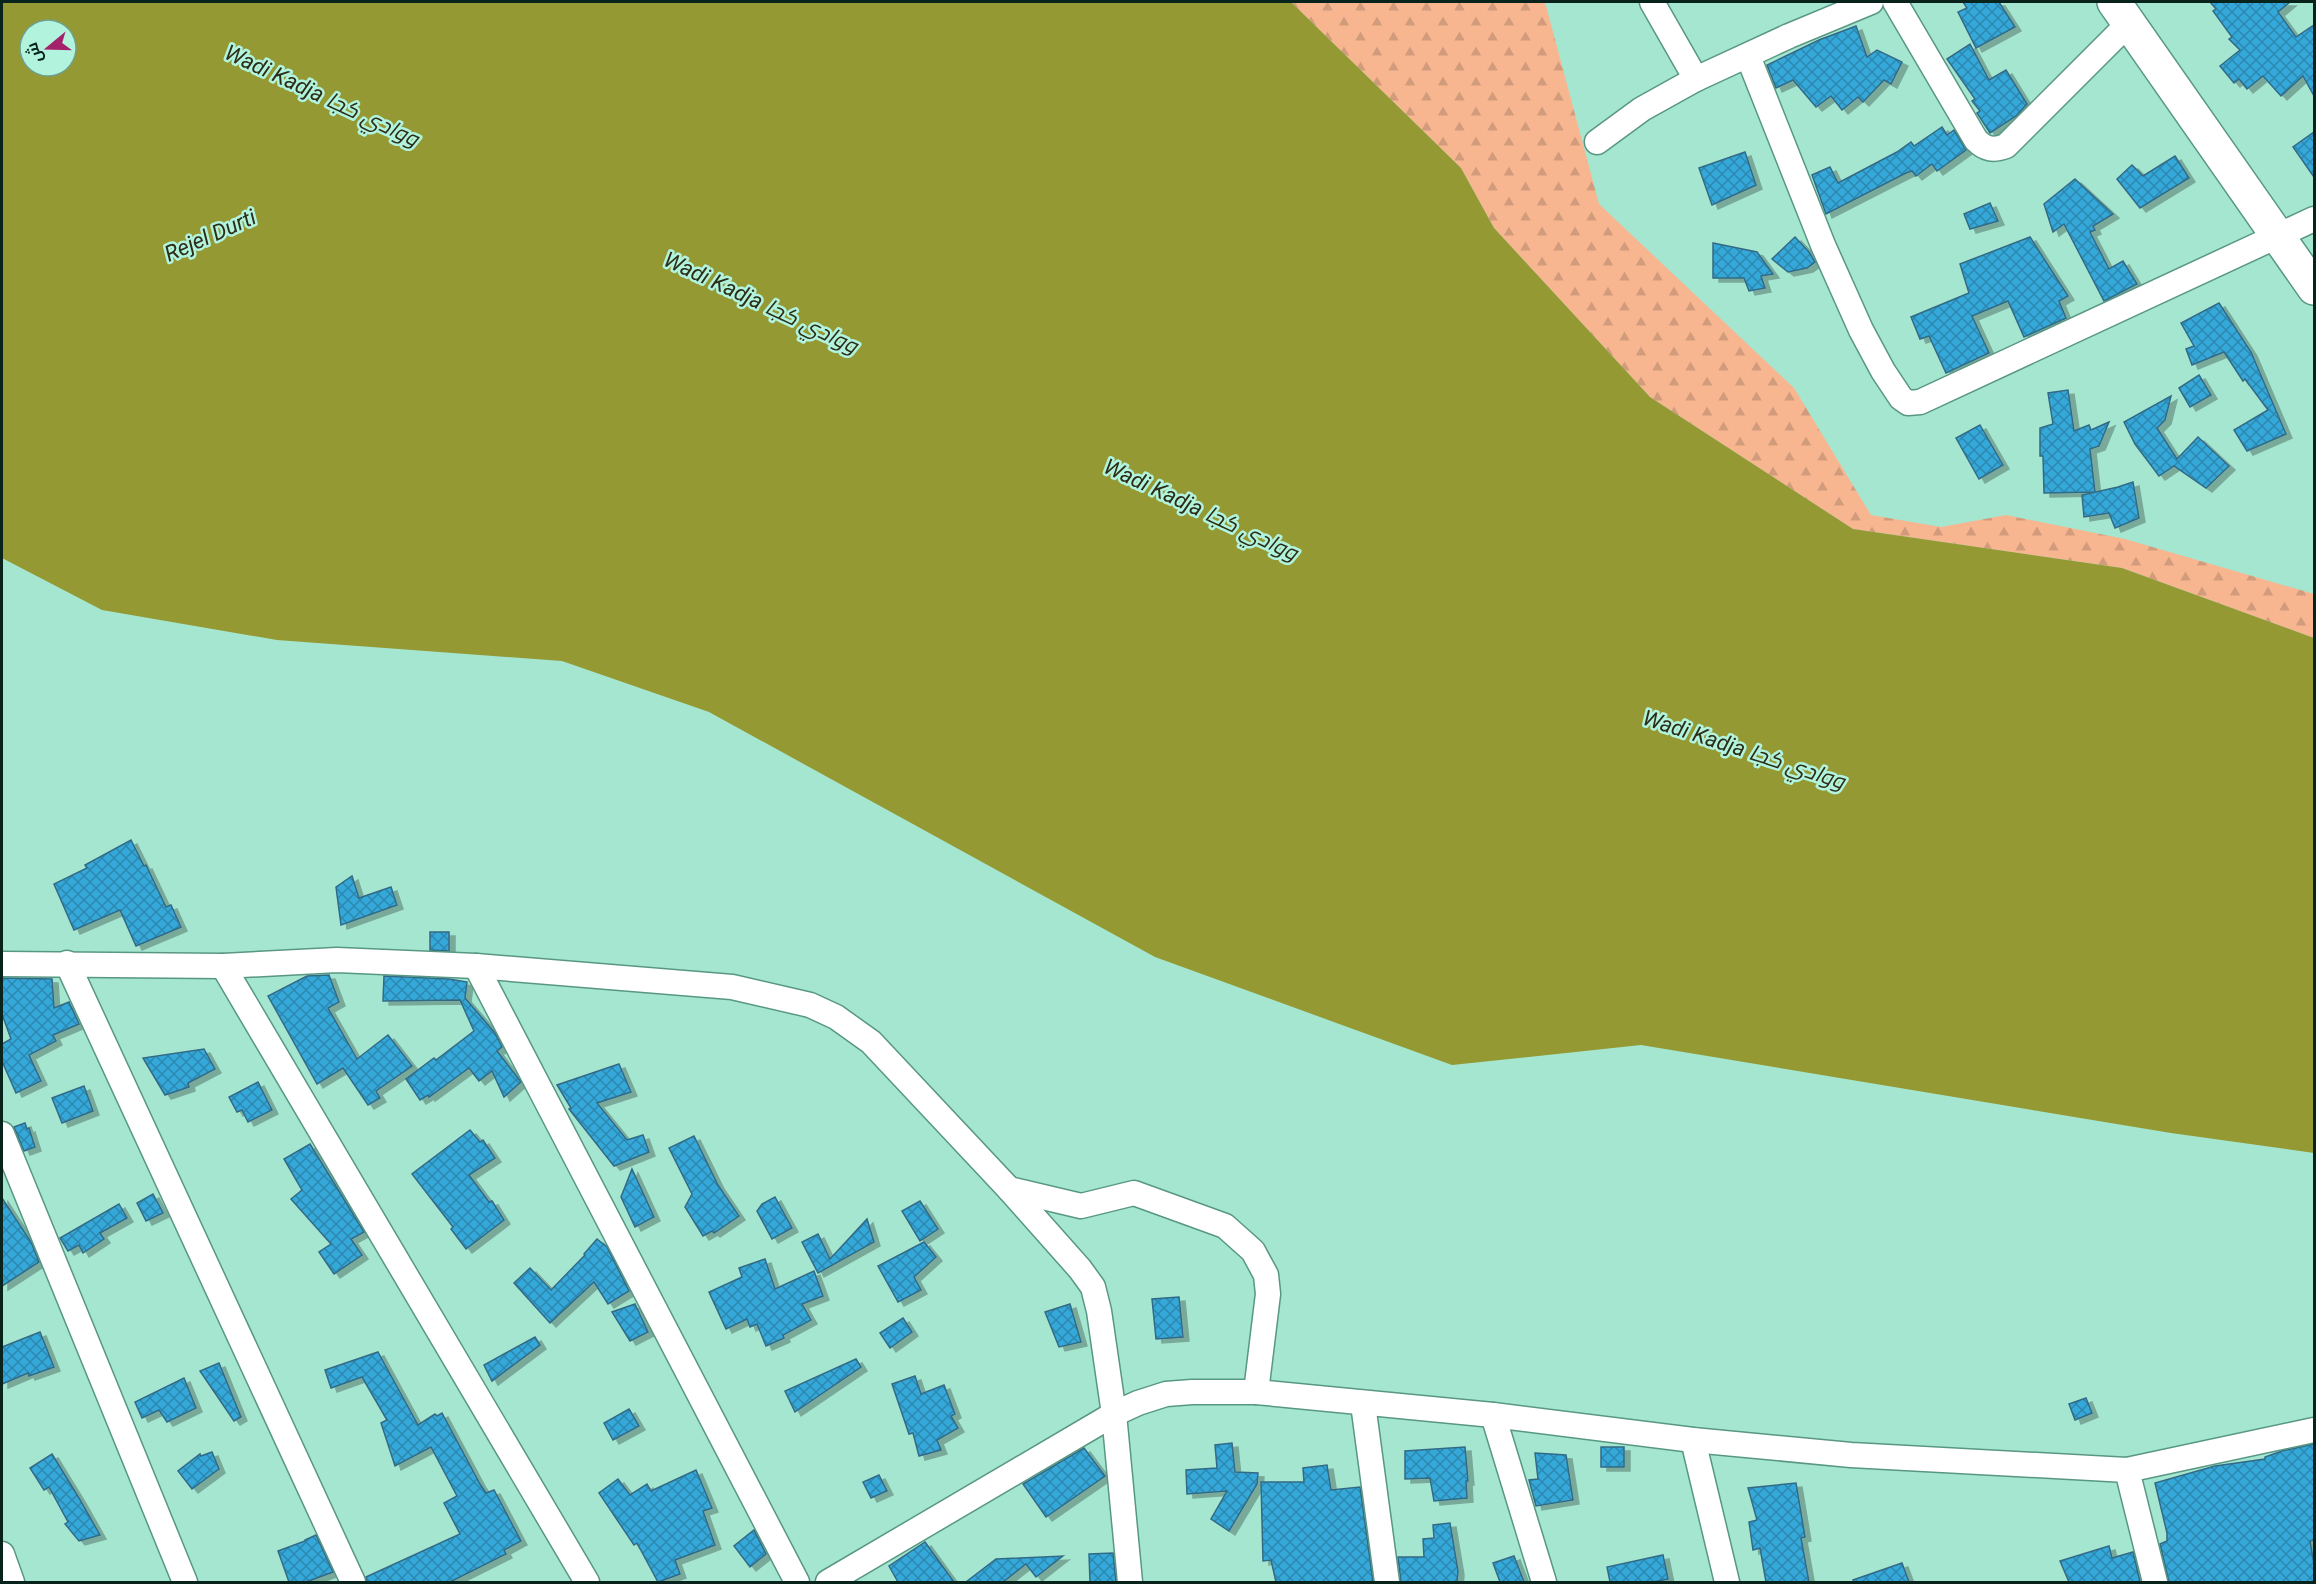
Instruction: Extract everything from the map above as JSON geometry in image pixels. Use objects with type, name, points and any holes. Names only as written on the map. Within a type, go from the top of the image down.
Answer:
[{"type":"main road","points":[[2122,12],[2314,288]]},
{"type":"street","points":[[1652,2],[1696,80]]},
{"type":"street","points":[[1597,142],[1642,109],[1696,80],[1843,7],[1871,2]]},
{"type":"street","points":[[1895,2],[1976,140],[1983,147],[1990,149],[2006,146],[2122,12]]},
{"type":"street","points":[[1748,56],[1861,330],[1883,371],[1901,398],[1908,403],[1920,402],[2314,219]]},
{"type":"street","points":[[2,964],[223,966],[337,960],[476,966],[732,987],[810,1005],[836,1017],[871,1042],[1009,1189],[1080,1269],[1093,1287],[1099,1311],[1114,1414],[1130,1582]]},
{"type":"street","points":[[67,963],[352,1582]]},
{"type":"street","points":[[223,966],[587,1582]]},
{"type":"street","points":[[476,966],[796,1582]]},
{"type":"street","points":[[2,1134],[184,1582]]},
{"type":"street","points":[[1009,1189],[1081,1206],[1134,1193],[1226,1226],[1253,1251],[1266,1275],[1268,1294],[1256,1392]]},
{"type":"street","points":[[828,1582],[1114,1414],[1166,1394],[1256,1392],[1492,1415],[1694,1440],[1851,1455],[2127,1470],[2314,1430]]},
{"type":"street","points":[[1363,1404],[1387,1582]]},
{"type":"street","points":[[1492,1415],[1544,1582]]},
{"type":"street","points":[[1694,1440],[1727,1582]]},
{"type":"street","points":[[2127,1470],[2155,1582]]},
{"type":"street","points":[[2,1554],[12,1582]]},
{"type":"green space","points":[[1291,2],[1545,2],[1599,204],[1794,388],[1871,515],[1941,527],[2006,515],[2125,539],[2314,594],[2314,638],[2122,568],[1853,529],[1650,397],[1494,228],[1461,168]]},
{"type":"water","points":[[2,2],[1291,2],[1461,168],[1494,228],[1650,397],[1853,529],[2122,568],[2314,638],[2314,1153],[2171,1133],[1641,1045],[1452,1065],[1155,957],[709,712],[562,661],[277,640],[102,610],[2,558]]},
{"type":"building","points":[[1963,2],[1999,2],[2015,27],[1976,48],[1958,12],[1967,8]]},
{"type":"building","points":[[2210,2],[2290,2],[2278,12],[2296,37],[2314,25],[2314,96],[2303,76],[2281,96],[2263,76],[2247,89],[2239,79],[2234,83],[2220,66],[2240,50],[2229,39],[2232,37],[2213,11],[2216,9]]},
{"type":"building","points":[[1856,26],[1867,57],[1877,50],[1902,62],[1891,84],[1884,80],[1863,102],[1858,97],[1842,110],[1831,96],[1816,107],[1793,80],[1776,88],[1767,65],[1819,40]]},
{"type":"building","points":[[1970,44],[1989,80],[2006,70],[2027,104],[2016,116],[1990,133],[1977,113],[1980,111],[1972,101],[1975,99],[1947,59]]},
{"type":"building","points":[[1942,127],[1947,135],[1954,130],[1966,150],[1937,171],[1932,164],[1916,176],[1912,171],[1906,173],[1826,214],[1812,175],[1830,167],[1838,183],[1897,152],[1911,142],[1914,146]]},
{"type":"building","points":[[2314,132],[2314,177],[2293,147]]},
{"type":"building","points":[[1745,152],[1756,185],[1712,205],[1699,168]]},
{"type":"building","points":[[2175,156],[2189,178],[2140,208],[2117,179],[2132,165],[2143,176]]},
{"type":"building","points":[[2075,179],[2113,214],[2093,226],[2095,230],[2090,232],[2109,269],[2123,261],[2137,284],[2104,301],[2064,224],[2053,232],[2044,204]]},
{"type":"building","points":[[1990,203],[1998,221],[1970,229],[1964,214]]},
{"type":"building","points":[[1795,237],[1815,262],[1807,268],[1788,272],[1772,259]]},
{"type":"building","points":[[2030,237],[2068,296],[2059,301],[2066,318],[2024,337],[2008,301],[1972,316],[1989,353],[1946,373],[1929,336],[1920,339],[1911,317],[1969,293],[1960,264]]},
{"type":"building","points":[[1713,243],[1757,252],[1773,274],[1761,276],[1765,288],[1749,291],[1744,278],[1713,278]]},
{"type":"building","points":[[2219,303],[2251,352],[2286,434],[2247,451],[2234,430],[2268,410],[2245,379],[2243,381],[2224,352],[2192,365],[2186,349],[2194,346],[2181,323]]},
{"type":"building","points":[[2199,375],[2211,395],[2190,407],[2179,388]]},
{"type":"building","points":[[2068,390],[2074,431],[2089,425],[2091,430],[2109,422],[2099,446],[2090,449],[2095,492],[2044,493],[2040,428],[2053,424],[2048,393]]},
{"type":"building","points":[[2171,396],[2165,420],[2157,428],[2177,459],[2198,437],[2229,466],[2206,488],[2174,466],[2159,476],[2135,444],[2124,422]]},
{"type":"building","points":[[1980,425],[2003,465],[1979,479],[1956,438]]},
{"type":"building","points":[[2133,482],[2139,518],[2115,528],[2109,513],[2084,517],[2082,495]]},
{"type":"building","points":[[131,840],[166,907],[171,905],[181,927],[136,946],[120,910],[74,930],[54,884],[87,868],[85,865]]},
{"type":"building","points":[[352,876],[359,898],[391,887],[397,905],[341,925],[336,887]]},
{"type":"building","points":[[430,932],[449,932],[449,951],[430,950]]},
{"type":"building","points":[[329,975],[339,1002],[328,1008],[357,1059],[388,1035],[412,1066],[376,1091],[380,1098],[368,1105],[343,1068],[317,1084],[268,996],[307,976]]},
{"type":"building","points":[[384,976],[467,982],[465,998],[495,1033],[502,1047],[497,1051],[521,1082],[504,1097],[492,1071],[479,1081],[469,1068],[429,1097],[428,1095],[420,1100],[406,1079],[474,1031],[460,1000],[383,1001]]},
{"type":"building","points":[[2,978],[52,979],[54,1008],[69,1002],[79,1024],[53,1035],[56,1041],[29,1055],[41,1081],[16,1093],[2,1061],[2,1044],[11,1039],[2,1014]]},
{"type":"building","points":[[204,1049],[215,1069],[188,1083],[189,1087],[165,1095],[143,1058]]},
{"type":"building","points":[[619,1064],[631,1092],[597,1103],[627,1140],[643,1135],[649,1152],[614,1166],[569,1109],[571,1108],[557,1085]]},
{"type":"building","points":[[258,1082],[272,1110],[248,1122],[242,1110],[237,1112],[229,1097]]},
{"type":"building","points":[[84,1086],[93,1111],[62,1123],[52,1098]]},
{"type":"building","points":[[25,1123],[35,1147],[24,1151],[14,1127]]},
{"type":"building","points":[[470,1130],[480,1142],[483,1140],[495,1158],[469,1175],[489,1202],[492,1201],[504,1220],[466,1249],[451,1229],[453,1227],[412,1174]]},
{"type":"building","points":[[694,1136],[718,1185],[739,1216],[714,1233],[712,1231],[703,1236],[685,1207],[692,1194],[669,1148]]},
{"type":"building","points":[[310,1144],[364,1232],[351,1239],[362,1255],[334,1274],[319,1252],[331,1244],[291,1199],[302,1190],[284,1159]]},
{"type":"building","points":[[632,1169],[654,1217],[635,1227],[621,1197]]},
{"type":"building","points":[[153,1194],[163,1213],[146,1221],[137,1203]]},
{"type":"building","points":[[775,1197],[792,1228],[772,1239],[757,1211],[762,1204]]},
{"type":"building","points":[[2,1198],[31,1242],[39,1262],[2,1286]]},
{"type":"building","points":[[920,1201],[938,1229],[920,1241],[902,1211]]},
{"type":"building","points":[[119,1204],[127,1218],[100,1233],[104,1239],[83,1253],[79,1245],[68,1251],[60,1238]]},
{"type":"building","points":[[867,1219],[874,1242],[818,1273],[802,1242],[818,1234],[830,1259]]},
{"type":"building","points":[[597,1239],[607,1247],[629,1291],[608,1304],[594,1282],[550,1323],[514,1283],[530,1268],[551,1290],[585,1255]]},
{"type":"building","points":[[924,1242],[936,1257],[914,1277],[921,1290],[898,1302],[878,1266]]},
{"type":"building","points":[[765,1259],[775,1289],[814,1271],[823,1296],[802,1304],[811,1320],[783,1335],[784,1338],[766,1346],[757,1324],[750,1327],[747,1319],[726,1329],[709,1292],[742,1277],[739,1268]]},
{"type":"building","points":[[1179,1297],[1183,1337],[1156,1339],[1152,1299]]},
{"type":"building","points":[[635,1304],[648,1332],[630,1341],[612,1312]]},
{"type":"building","points":[[1070,1304],[1081,1342],[1059,1347],[1045,1312]]},
{"type":"building","points":[[903,1318],[912,1332],[890,1348],[880,1333]]},
{"type":"building","points":[[40,1332],[54,1367],[29,1376],[28,1373],[2,1384],[2,1347]]},
{"type":"building","points":[[535,1337],[540,1345],[492,1381],[484,1365]]},
{"type":"building","points":[[378,1352],[418,1425],[435,1414],[437,1416],[442,1413],[480,1484],[486,1493],[494,1490],[521,1541],[504,1550],[506,1554],[450,1582],[367,1582],[366,1577],[460,1534],[444,1503],[457,1496],[431,1447],[395,1466],[381,1423],[387,1420],[362,1377],[331,1388],[325,1370]]},
{"type":"building","points":[[856,1359],[861,1367],[795,1412],[785,1391]]},
{"type":"building","points":[[219,1363],[241,1417],[234,1421],[200,1371]]},
{"type":"building","points":[[915,1376],[921,1394],[944,1385],[955,1414],[951,1416],[958,1428],[937,1440],[941,1450],[919,1456],[913,1433],[909,1434],[892,1384]]},
{"type":"building","points":[[184,1378],[196,1408],[167,1422],[159,1410],[142,1418],[135,1402]]},
{"type":"building","points":[[2086,1398],[2092,1413],[2075,1420],[2069,1404]]},
{"type":"building","points":[[629,1409],[639,1426],[613,1440],[604,1423]]},
{"type":"building","points":[[1232,1443],[1235,1472],[1258,1473],[1257,1484],[1229,1531],[1211,1519],[1227,1491],[1187,1494],[1186,1470],[1217,1468],[1215,1445]]},
{"type":"building","points":[[2314,1444],[2314,1540],[2310,1541],[2314,1582],[2169,1582],[2160,1544],[2167,1541],[2167,1533],[2155,1483],[2215,1466],[2265,1459],[2265,1457],[2282,1451]]},
{"type":"building","points":[[1465,1447],[1467,1498],[1434,1501],[1430,1478],[1405,1479],[1405,1451]]},
{"type":"building","points":[[1601,1447],[1624,1447],[1624,1467],[1601,1467]]},
{"type":"building","points":[[1084,1448],[1105,1476],[1046,1517],[1023,1484]]},
{"type":"building","points":[[212,1452],[219,1469],[192,1489],[178,1471],[200,1454],[201,1456]]},
{"type":"building","points":[[1535,1453],[1566,1455],[1573,1500],[1536,1506],[1529,1480],[1538,1479]]},
{"type":"building","points":[[52,1454],[100,1535],[79,1541],[65,1524],[68,1522],[49,1487],[44,1490],[30,1468]]},
{"type":"building","points":[[1327,1465],[1331,1490],[1360,1487],[1373,1582],[1276,1582],[1271,1560],[1263,1561],[1261,1482],[1304,1482],[1303,1468]]},
{"type":"building","points":[[696,1470],[712,1508],[703,1511],[715,1545],[675,1560],[680,1574],[658,1582],[637,1543],[634,1545],[599,1493],[618,1479],[630,1495],[647,1484],[651,1491]]},
{"type":"building","points":[[879,1475],[887,1491],[871,1498],[863,1482]]},
{"type":"building","points":[[1796,1483],[1805,1537],[1801,1538],[1809,1582],[1766,1582],[1760,1548],[1753,1550],[1749,1522],[1757,1520],[1748,1488]]},
{"type":"building","points":[[1450,1523],[1458,1571],[1457,1582],[1401,1582],[1398,1557],[1424,1557],[1423,1539],[1434,1538],[1433,1525]]},
{"type":"building","points":[[754,1530],[766,1554],[750,1567],[734,1546]]},
{"type":"building","points":[[316,1535],[333,1572],[306,1582],[289,1582],[278,1551]]},
{"type":"building","points":[[925,1542],[954,1582],[898,1582],[889,1566]]},
{"type":"building","points":[[2109,1546],[2112,1558],[2133,1552],[2140,1582],[2069,1582],[2060,1561]]},
{"type":"building","points":[[1113,1553],[1116,1582],[1090,1582],[1089,1554]]},
{"type":"building","points":[[1663,1555],[1668,1579],[1653,1582],[1610,1582],[1607,1567]]},
{"type":"building","points":[[1063,1556],[1036,1577],[1026,1564],[1003,1582],[966,1582],[996,1559]]},
{"type":"building","points":[[1514,1556],[1524,1582],[1500,1582],[1493,1563]]},
{"type":"building","points":[[1902,1563],[1909,1582],[1854,1582],[1853,1580]]},
{"type":"water label","name":"Wadi Kadja ووادي كجا","points":[[322,95]]},
{"type":"water label","name":"Rejel Durti","points":[[210,235]]},
{"type":"water label","name":"Wadi Kadja ووادي كجا","points":[[761,302]]},
{"type":"water label","name":"Wadi Kadja ووادي كجا","points":[[1201,509]]},
{"type":"water label","name":"Wadi Kadja ووادي كجا","points":[[1744,749]]}]
